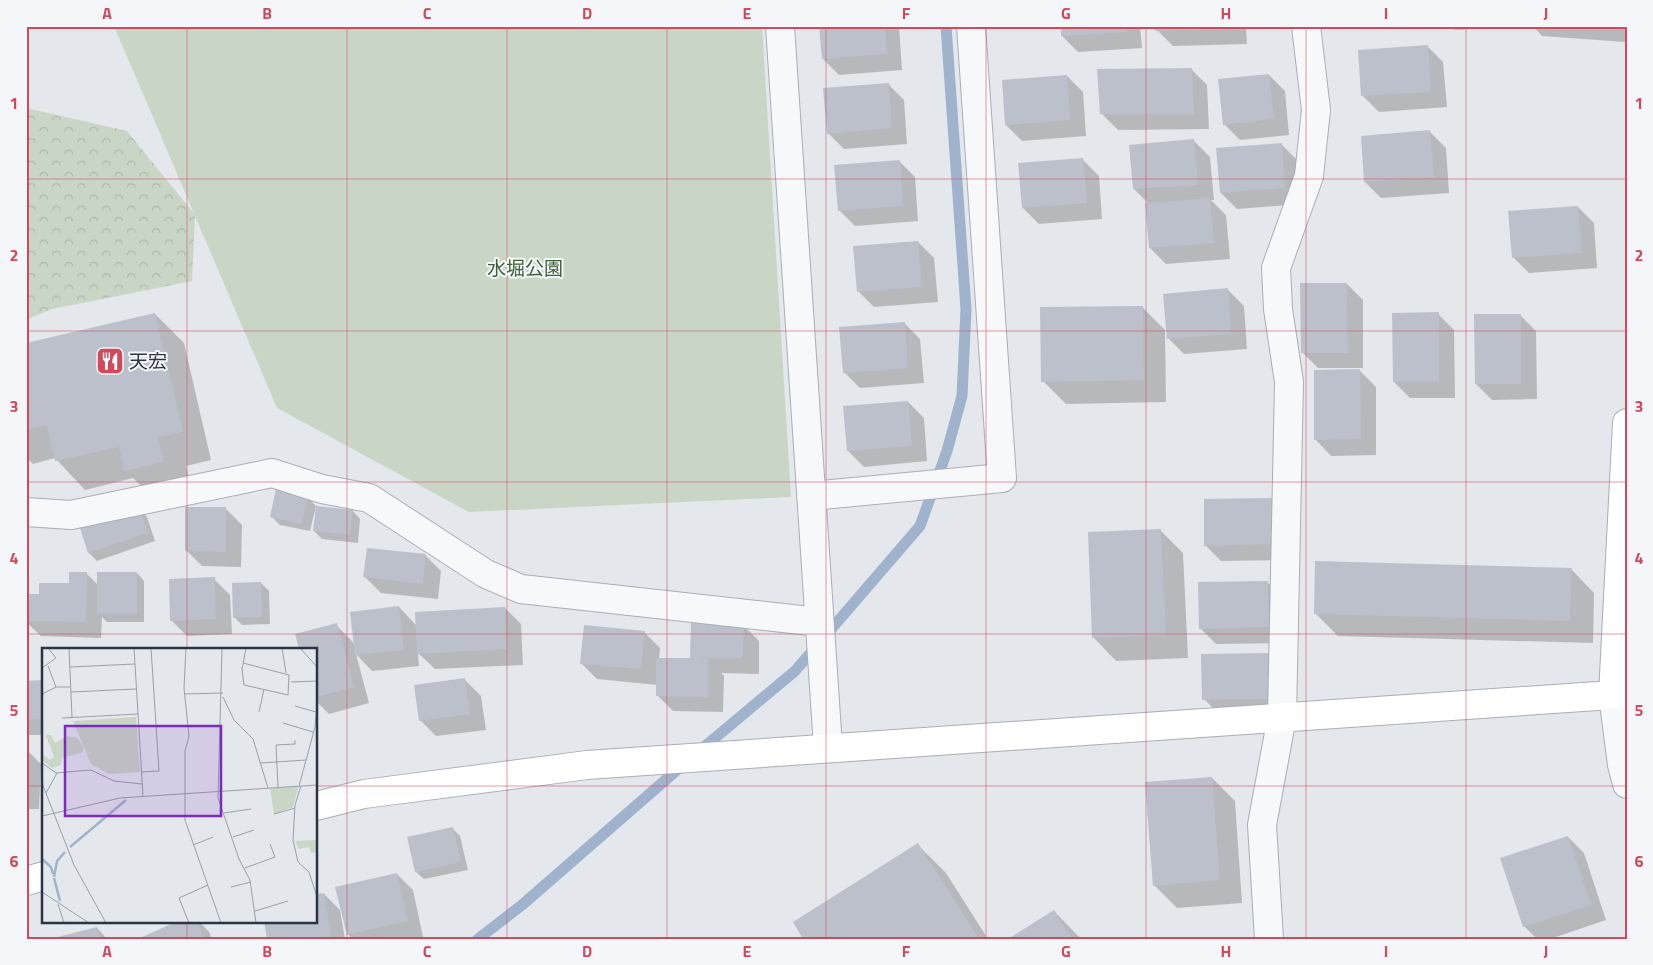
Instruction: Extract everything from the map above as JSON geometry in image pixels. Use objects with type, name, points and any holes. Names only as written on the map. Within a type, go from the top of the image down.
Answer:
[{"type":"street","points":[[780,26],[828,747]]},
{"type":"street","points":[[811,496],[1002,478],[972,26]]},
{"type":"street","points":[[1269,939],[1262,825],[1282,717],[1289,382],[1278,309],[1276,268],[1309,176],[1316,110],[1306,26]]},
{"type":"street","points":[[1627,423],[1620,694],[1622,765],[1627,784]]},
{"type":"street","points":[[26,512],[71,515],[272,473],[322,489],[369,498],[486,574],[520,589],[819,622]]},
{"type":"street","points":[[318,806],[364,794],[587,765],[1620,694]]},
{"type":"street","points":[[26,881],[42,877]]},
{"type":"green space","name":"水堀公園","points":[[114,26],[762,26],[791,497],[469,512],[277,408]]},
{"type":"green space","points":[[26,108],[127,131],[195,215],[192,281],[52,309],[26,320]]},
{"type":"building","points":[[819,26],[885,26],[887,54],[822,59]]},
{"type":"building","points":[[1061,26],[1126,26],[1127,32],[1061,36]]},
{"type":"building","points":[[1155,26],[1231,26],[1231,28],[1155,31]]},
{"type":"building","points":[[1428,45],[1431,92],[1361,96],[1358,50]]},
{"type":"building","points":[[1192,68],[1194,114],[1100,114],[1097,69]]},
{"type":"building","points":[[1269,74],[1274,119],[1223,125],[1218,79]]},
{"type":"building","points":[[1067,75],[1070,120],[1005,125],[1002,80]]},
{"type":"building","points":[[889,83],[892,128],[827,134],[823,88]]},
{"type":"building","points":[[1430,130],[1434,177],[1364,182],[1361,136]]},
{"type":"building","points":[[1194,139],[1198,185],[1133,189],[1129,145]]},
{"type":"building","points":[[1282,143],[1285,188],[1220,193],[1216,148]]},
{"type":"building","points":[[1083,158],[1087,203],[1022,208],[1018,163]]},
{"type":"building","points":[[900,160],[903,206],[838,211],[834,165]]},
{"type":"building","points":[[1210,198],[1214,243],[1149,248],[1145,203]]},
{"type":"building","points":[[1578,206],[1582,253],[1512,258],[1508,211]]},
{"type":"building","points":[[918,241],[922,287],[857,292],[853,246]]},
{"type":"building","points":[[1300,283],[1347,283],[1348,353],[1301,353]]},
{"type":"building","points":[[1228,288],[1231,334],[1167,339],[1163,294]]},
{"type":"building","points":[[1143,306],[1144,380],[1041,382],[1040,307]]},
{"type":"building","points":[[1439,312],[1439,382],[1393,382],[1392,313]]},
{"type":"building","points":[[155,313],[183,432],[158,437],[164,462],[124,471],[119,447],[55,461],[47,425],[26,430],[26,343]]},
{"type":"building","points":[[1474,314],[1521,314],[1521,384],[1475,384]]},
{"type":"building","points":[[905,322],[908,368],[843,373],[839,327]]},
{"type":"building","points":[[1360,369],[1361,439],[1314,440],[1314,370]]},
{"type":"building","points":[[908,401],[912,446],[847,451],[843,406]]},
{"type":"building","points":[[276,489],[308,496],[302,524],[270,517]]},
{"type":"building","points":[[1274,498],[1274,544],[1204,546],[1204,499]]},
{"type":"building","points":[[316,506],[353,510],[350,535],[313,531]]},
{"type":"building","points":[[185,507],[226,507],[226,552],[185,551]]},
{"type":"building","points":[[139,508],[148,533],[88,553],[80,528]]},
{"type":"building","points":[[1161,529],[1166,635],[1092,638],[1088,532]]},
{"type":"building","points":[[367,548],[426,554],[423,584],[363,577]]},
{"type":"building","points":[[1315,561],[1572,568],[1570,621],[1314,614]]},
{"type":"building","points":[[69,572],[87,572],[86,622],[26,621],[26,594],[39,594],[39,583],[69,583]]},
{"type":"building","points":[[97,572],[137,572],[137,614],[97,614]]},
{"type":"building","points":[[215,577],[216,619],[170,621],[169,579]]},
{"type":"building","points":[[1268,581],[1269,627],[1199,629],[1198,582]]},
{"type":"building","points":[[261,582],[262,617],[233,618],[232,583]]},
{"type":"building","points":[[399,606],[404,650],[355,655],[350,612]]},
{"type":"building","points":[[505,607],[507,649],[417,654],[415,612]]},
{"type":"building","points":[[337,623],[354,687],[318,696],[318,648],[299,648],[295,634]]},
{"type":"building","points":[[691,623],[744,624],[743,658],[697,658],[708,659],[708,697],[656,696],[656,658],[690,658]]},
{"type":"building","points":[[584,625],[645,631],[641,669],[580,664]]},
{"type":"building","points":[[1271,653],[1273,699],[1202,700],[1201,654]]},
{"type":"building","points":[[465,678],[470,714],[419,721],[414,685]]},
{"type":"building","points":[[41,680],[41,719],[26,720],[26,681]]},
{"type":"building","points":[[1212,777],[1220,880],[1153,886],[1145,782]]},
{"type":"building","points":[[453,827],[461,862],[415,872],[407,837]]},
{"type":"building","points":[[1568,836],[1591,905],[1523,927],[1500,858]]},
{"type":"building","points":[[918,843],[979,939],[803,939],[793,922]]},
{"type":"building","points":[[397,873],[408,921],[347,935],[335,887]]},
{"type":"building","points":[[324,893],[332,939],[267,939],[264,922],[318,922],[318,894]]},
{"type":"building","points":[[1054,910],[1072,939],[1008,939]]},
{"type":"building","points":[[176,922],[197,922],[204,939],[143,939],[142,937]]},
{"type":"building","points":[[97,927],[100,939],[54,939],[54,938]]},
{"type":"waterway","points":[[697,753],[795,671],[920,526],[947,451],[962,396],[966,309],[946,26]]},
{"type":"waterway","points":[[478,939],[522,905],[685,763]]},
{"type":"place","name":"天宏","points":[[110,361]]}]
